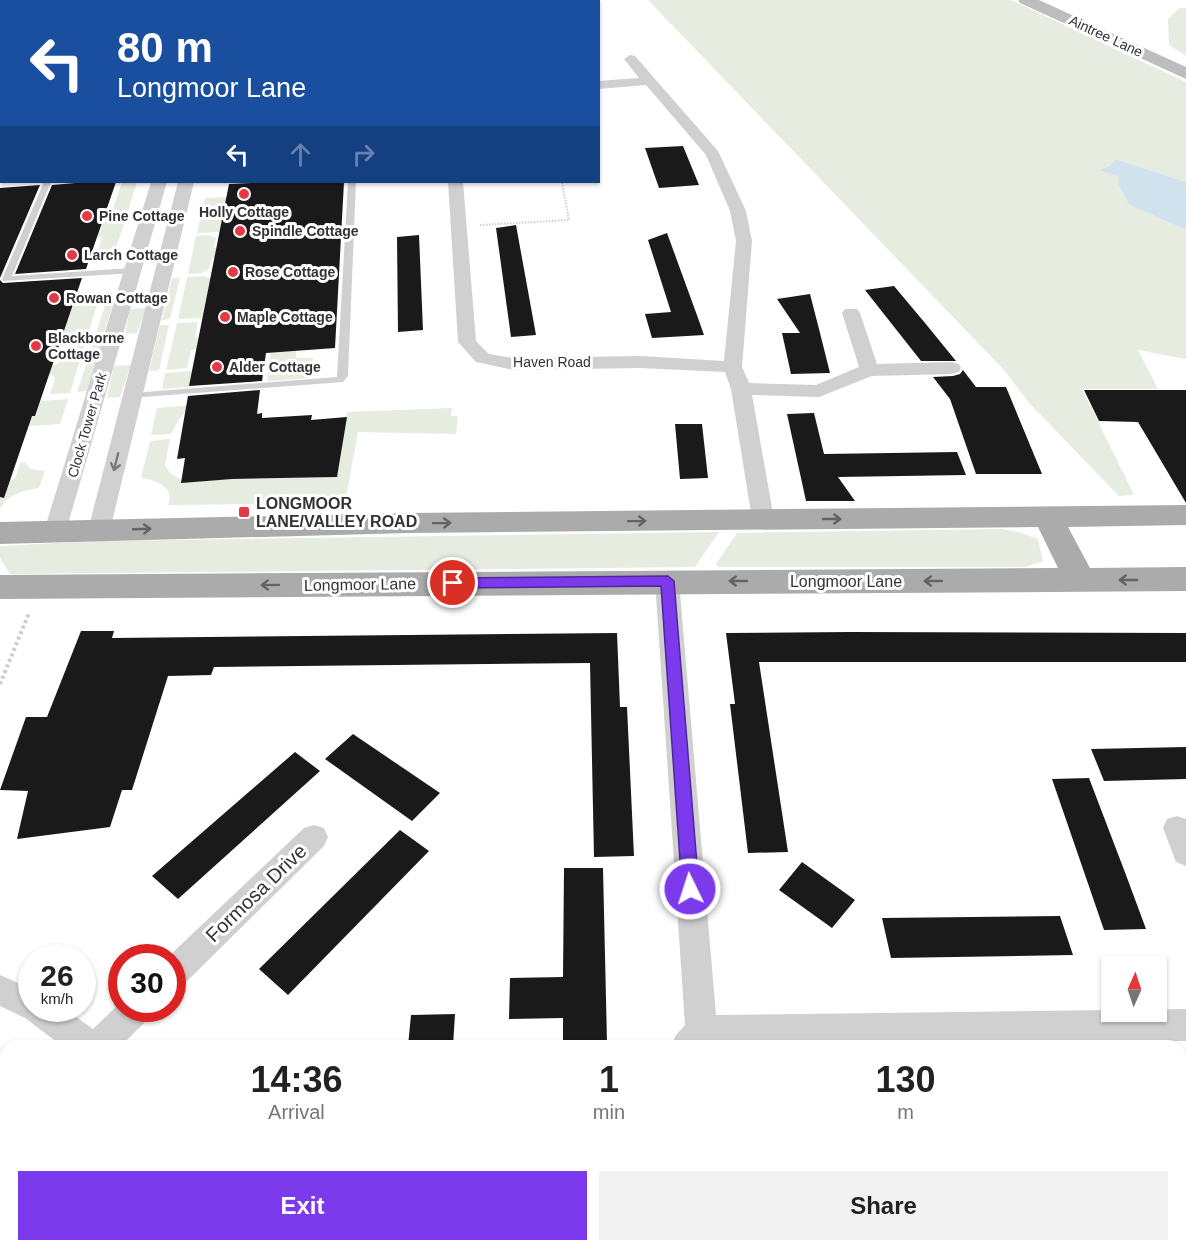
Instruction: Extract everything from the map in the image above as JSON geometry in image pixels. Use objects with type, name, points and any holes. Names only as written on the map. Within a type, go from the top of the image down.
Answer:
[{"type":"main road","name":"Aintree Lane","points":[[1026,0],[1186,74]]},
{"type":"main road","points":[[0,533],[209,526],[1186,515]]},
{"type":"main road","points":[[1049,518],[1080,580]]},
{"type":"main road","name":"Longmoor Lane","points":[[0,587],[1186,579]]},
{"type":"street","points":[[630,59],[713,154],[738,211],[744,241],[733,366],[741,389],[763,519]]},
{"type":"street","points":[[600,85],[649,81]]},
{"type":"street","name":"Clock Tower Park","points":[[55,531],[158,183]]},
{"type":"street","points":[[99,530],[186,183]]},
{"type":"street","name":"Haven Road","points":[[455,183],[467,342],[483,358],[513,364],[640,362],[733,366]]},
{"type":"street","points":[[146,226],[161,223],[176,224]]},
{"type":"street","points":[[135,263],[168,254]]},
{"type":"street","points":[[122,306],[155,304]]},
{"type":"street","points":[[851,313],[869,370]]},
{"type":"street","points":[[105,362],[141,360]]},
{"type":"street","points":[[741,389],[819,391],[869,370],[952,368]]},
{"type":"street","points":[[86,427],[107,423],[125,424]]},
{"type":"street","points":[[668,581],[694,1038],[1186,1025]]},
{"type":"street","name":"Formosa Drive","points":[[186,960],[314,837]]},
{"type":"street","points":[[0,990],[18,998]]},
{"type":"street","points":[[57,1022],[82,1040]]},
{"type":"street","points":[[104,1040],[123,1022]]},
{"type":"lane","points":[[47,183],[6,279],[135,263]]},
{"type":"lane","points":[[132,396],[340,380],[343,376],[352,183]]},
{"type":"path","points":[[458,226],[569,220],[562,183]]},
{"type":"path","points":[[0,684],[39,587]]},
{"type":"shaded area","points":[[648,0],[1011,0],[1186,82],[1186,182],[1115,159],[1110,166],[1101,170],[1120,177],[1160,218],[1186,230],[1186,359],[1138,350],[1158,389],[1082,389],[1134,495],[1119,496],[1030,404],[1004,370]]},
{"type":"shaded area","points":[[1179,8],[1186,8],[1186,56],[1169,45],[1168,19]]},
{"type":"shaded area","points":[[122,183],[137,183],[128,211],[112,212]]},
{"type":"shaded area","points":[[228,197],[220,232],[197,233],[205,198]]},
{"type":"shaded area","points":[[127,216],[115,250],[98,251],[102,237],[58,239],[104,217]]},
{"type":"shaded area","points":[[210,235],[216,238],[214,248],[284,244],[283,254],[212,258],[209,269],[202,273],[188,274],[196,236]]},
{"type":"shaded area","points":[[187,277],[211,278],[202,318],[178,319]]},
{"type":"shaded area","points":[[172,278],[180,278],[170,319],[162,320]]},
{"type":"shaded area","points":[[116,295],[102,339],[94,340],[108,296]]},
{"type":"shaded area","points":[[100,296],[86,340],[60,342],[76,298]]},
{"type":"shaded area","points":[[146,308],[137,333],[125,334],[130,309]]},
{"type":"shaded area","points":[[198,322],[195,338],[274,332],[272,344],[191,350],[187,368],[166,370],[177,323]]},
{"type":"shaded area","points":[[160,325],[169,325],[159,370],[149,371]]},
{"type":"shaded area","points":[[85,343],[70,393],[50,394],[55,379],[53,375],[0,370],[55,365],[61,361],[67,345]]},
{"type":"shaded area","points":[[102,343],[88,391],[77,392],[93,344]]},
{"type":"shaded area","points":[[297,345],[296,358],[313,358],[311,378],[267,381],[271,348]]},
{"type":"shaded area","points":[[131,365],[120,397],[107,398],[114,366]]},
{"type":"shaded area","points":[[192,371],[189,387],[162,389],[165,373]]},
{"type":"shaded area","points":[[68,399],[60,424],[0,428],[0,419],[35,416],[40,401]]},
{"type":"shaded area","points":[[193,405],[179,419],[171,434],[151,435],[157,408]]},
{"type":"shaded area","points":[[452,408],[451,416],[458,416],[456,434],[358,432],[345,503],[168,505],[169,493],[163,486],[141,478],[150,441],[170,439],[165,465],[170,473],[182,480],[336,477],[347,412]]},
{"type":"shaded area","points":[[25,462],[30,469],[45,471],[39,488],[11,497],[0,510],[0,480],[15,479],[20,463]]},
{"type":"shaded area","points":[[1002,529],[1038,539],[1043,561],[1025,567],[718,567],[716,564],[737,533]]},
{"type":"shaded area","points":[[719,532],[695,567],[10,574],[0,558],[0,546],[95,541]]},
{"type":"water","points":[[1115,159],[1186,182],[1186,230],[1129,204],[1118,183],[1119,177],[1100,170],[1110,166]]},
{"type":"building","points":[[683,146],[699,185],[659,188],[645,148]]},
{"type":"building","points":[[116,183],[86,269],[15,274],[52,185]]},
{"type":"building","points":[[344,183],[335,348],[266,353],[262,381],[189,386],[229,184]]},
{"type":"building","points":[[40,185],[0,278],[0,188]]},
{"type":"building","points":[[516,225],[536,335],[511,337],[496,228]]},
{"type":"building","points":[[667,233],[704,335],[652,338],[645,314],[671,312],[648,240]]},
{"type":"building","points":[[419,235],[423,330],[398,332],[397,237]]},
{"type":"building","points":[[82,278],[35,416],[32,416],[4,498],[0,497],[0,280],[3,283]]},
{"type":"building","points":[[894,286],[956,361],[921,361],[865,290]]},
{"type":"building","points":[[810,294],[830,373],[791,374],[782,333],[800,333],[777,299]]},
{"type":"building","points":[[963,370],[976,387],[1006,387],[1042,474],[976,474],[950,399],[933,377],[953,376],[960,374]]},
{"type":"building","points":[[260,390],[257,414],[262,413],[262,418],[312,415],[311,420],[347,417],[337,477],[232,479],[181,483],[185,458],[177,459],[188,396]]},
{"type":"building","points":[[1084,390],[1186,390],[1186,503],[1138,422],[1099,421]]},
{"type":"building","points":[[814,413],[824,454],[957,452],[966,475],[838,477],[855,501],[806,501],[787,414]]},
{"type":"building","points":[[675,424],[702,424],[708,478],[680,479]]},
{"type":"building","points":[[81,631],[114,631],[112,638],[617,633],[620,707],[627,707],[634,856],[594,857],[590,663],[214,667],[211,675],[168,676],[132,790],[122,790],[110,827],[17,839],[28,791],[0,790],[26,717],[47,717]]},
{"type":"building","points":[[726,633],[1186,633],[1186,662],[759,662],[788,852],[748,853],[730,704],[735,704]]},
{"type":"building","points":[[353,734],[440,793],[412,821],[325,759]]},
{"type":"building","points":[[1186,747],[1186,779],[1104,781],[1091,749]]},
{"type":"building","points":[[295,752],[320,771],[178,899],[152,876]]},
{"type":"building","points":[[1089,778],[1146,929],[1104,930],[1052,779]]},
{"type":"building","points":[[400,830],[429,851],[288,995],[259,969]]},
{"type":"building","points":[[802,862],[855,900],[832,928],[779,890]]},
{"type":"building","points":[[564,868],[603,868],[607,1040],[563,1040],[563,1018],[509,1019],[510,978],[563,977]]},
{"type":"building","points":[[1060,916],[1073,955],[891,958],[882,918]]},
{"type":"building","points":[[455,1014],[453,1040],[409,1040],[411,1015]]},
{"type":"place","name":"Holly Cottage","points":[[244,194]]},
{"type":"place","name":"Pine Cottage","points":[[87,216]]},
{"type":"place","name":"Spindle Cottage","points":[[240,231]]},
{"type":"place","name":"Larch Cottage","points":[[72,255]]},
{"type":"place","name":"Rose Cottage","points":[[233,272]]},
{"type":"place","name":"Rowan Cottage","points":[[54,298]]},
{"type":"place","name":"Maple Cottage","points":[[225,317]]},
{"type":"place","name":"Blackborne Cottage","points":[[36,346]]},
{"type":"place","name":"Alder Cottage","points":[[217,367]]},
{"type":"place","name":"LONGMOOR LANE/VALLEY ROAD","points":[[244,512]]},
{"type":"route","points":[[453,583],[668,581],[690,889]]}]
